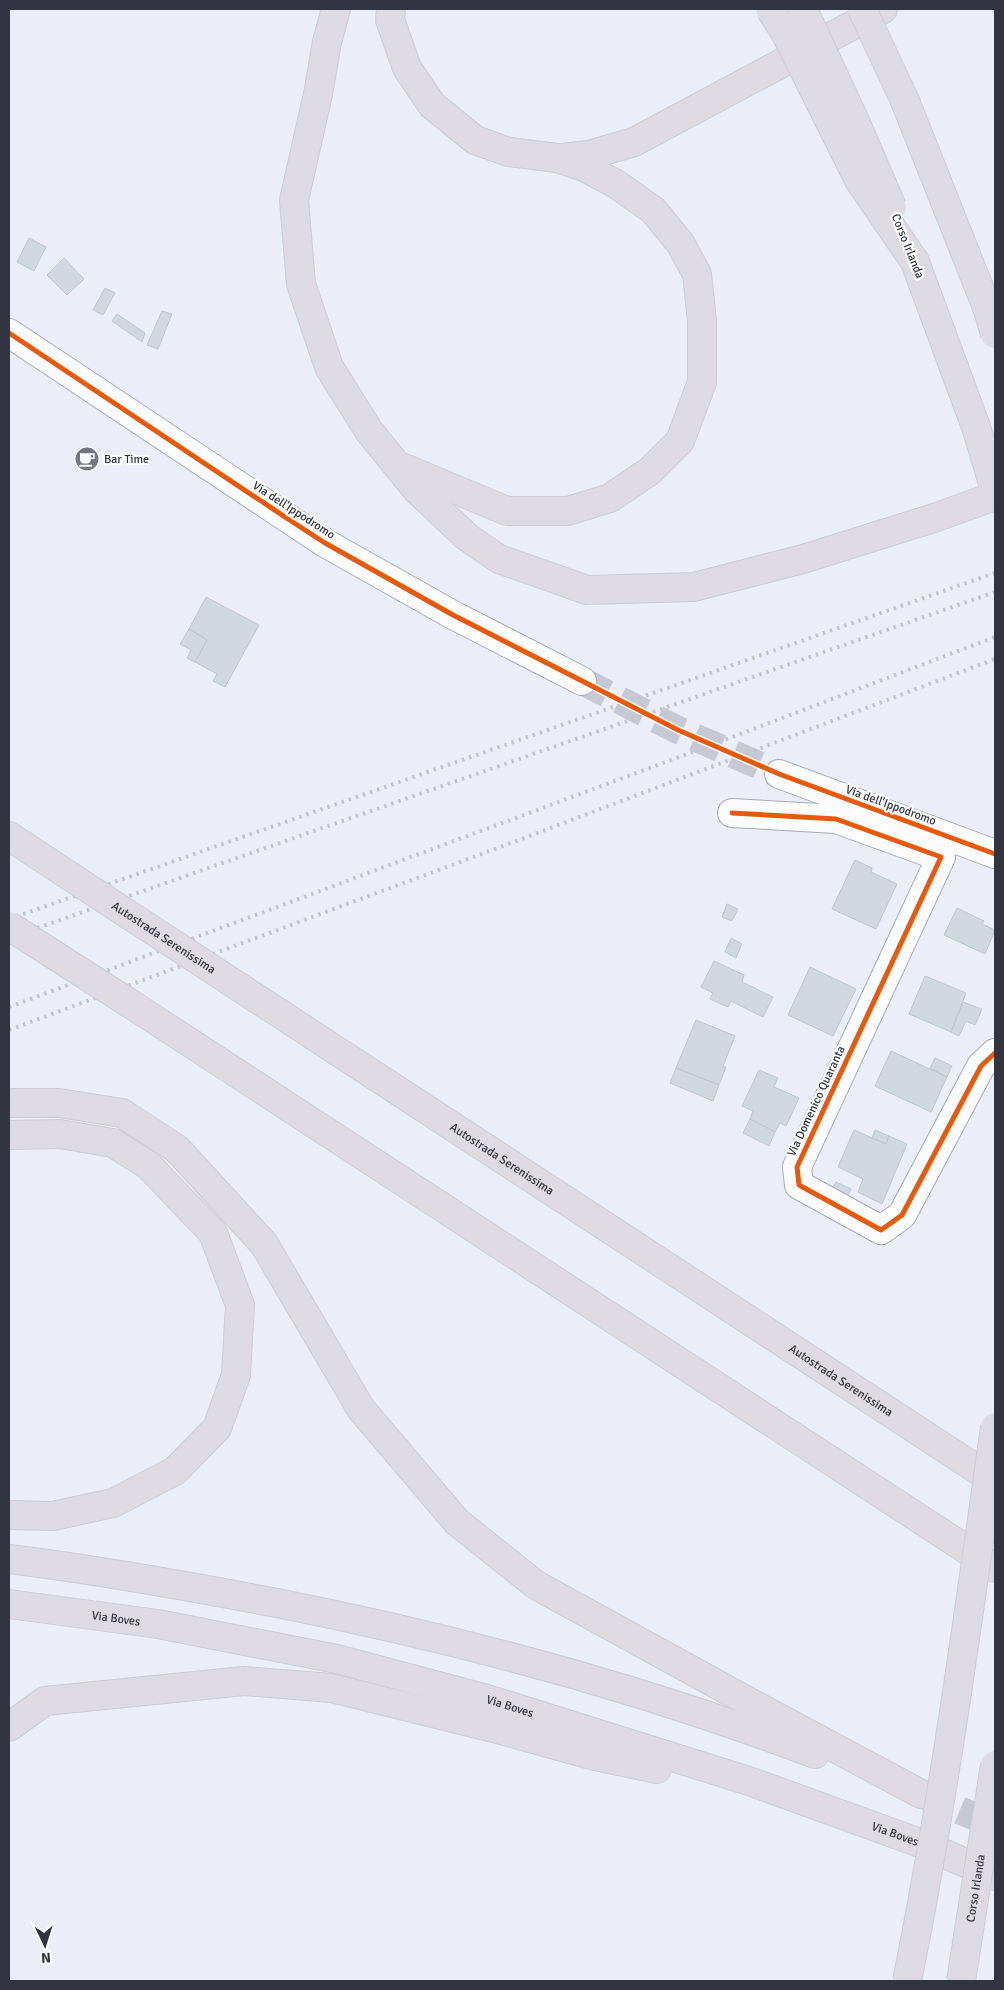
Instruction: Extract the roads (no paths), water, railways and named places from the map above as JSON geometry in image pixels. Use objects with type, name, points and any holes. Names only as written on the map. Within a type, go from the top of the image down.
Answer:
[{"type":"highway","points":[[336,9],[327,42],[318,94],[294,200],[301,284],[329,367],[369,431],[416,489],[467,537],[498,559],[588,590],[694,587],[803,559],[934,518],[995,496]]},
{"type":"highway","points":[[391,9],[390,20],[407,68],[432,105],[475,140],[509,152],[556,158],[584,167],[616,184],[653,210],[680,244],[697,274],[702,322],[702,382],[680,441],[650,471],[610,498],[568,511],[507,511],[398,465]]},
{"type":"highway","points":[[770,9],[785,32],[858,180],[915,262]]},
{"type":"highway","name":"Corso Irlanda","points":[[803,9],[854,119],[915,262],[976,428],[995,490]]},
{"type":"highway","points":[[862,9],[906,101],[988,310],[995,334]]},
{"type":"highway","points":[[556,158],[589,155],[634,142],[883,9]]},
{"type":"highway","name":"Autostrada Serenissima","points":[[9,836],[995,1481]]},
{"type":"highway","points":[[9,926],[995,1568]]},
{"type":"highway","points":[[9,1103],[60,1103],[122,1113],[177,1149],[264,1244],[361,1409],[457,1522],[536,1585],[762,1710],[922,1794],[785,1742],[652,1698],[501,1654],[358,1619],[187,1586],[9,1559]]},
{"type":"highway","points":[[9,1135],[60,1134],[113,1143],[148,1164],[213,1234],[240,1305],[236,1375],[218,1428],[176,1471],[114,1503],[53,1516],[9,1515]]},
{"type":"highway","points":[[907,1981],[924,1894],[961,1665],[995,1427]]},
{"type":"highway","name":"Via Boves","points":[[9,1604],[158,1624],[338,1659],[487,1699],[749,1781],[920,1843],[995,1876]]},
{"type":"highway","points":[[9,1727],[45,1701],[244,1681],[331,1688],[501,1730],[595,1756],[804,1801]]},
{"type":"highway","name":"Corso Irlanda","points":[[961,1981],[995,1765]]},
{"type":"street","name":"Via dell'Ippodromo","points":[[9,333],[325,543],[453,615],[582,681]]},
{"type":"street","name":"Via dell'Ippodromo","points":[[779,774],[995,854]]},
{"type":"street","name":"Via Domenico Quaranta","points":[[732,812],[836,819],[940,857],[797,1167],[799,1185],[881,1230],[902,1215],[981,1066],[995,1053]]},
{"type":"tunnel","points":[[582,681],[678,730],[779,774]]},
{"type":"tunnel","points":[[921,1794],[995,1825]]},
{"type":"railway","points":[[9,919],[995,573]]},
{"type":"railway","points":[[9,938],[995,592]]},
{"type":"railway","points":[[9,1007],[995,637]]},
{"type":"railway","points":[[9,1030],[511,843],[995,659]]},
{"type":"place","name":"Bar Time","points":[[87,459]]}]
